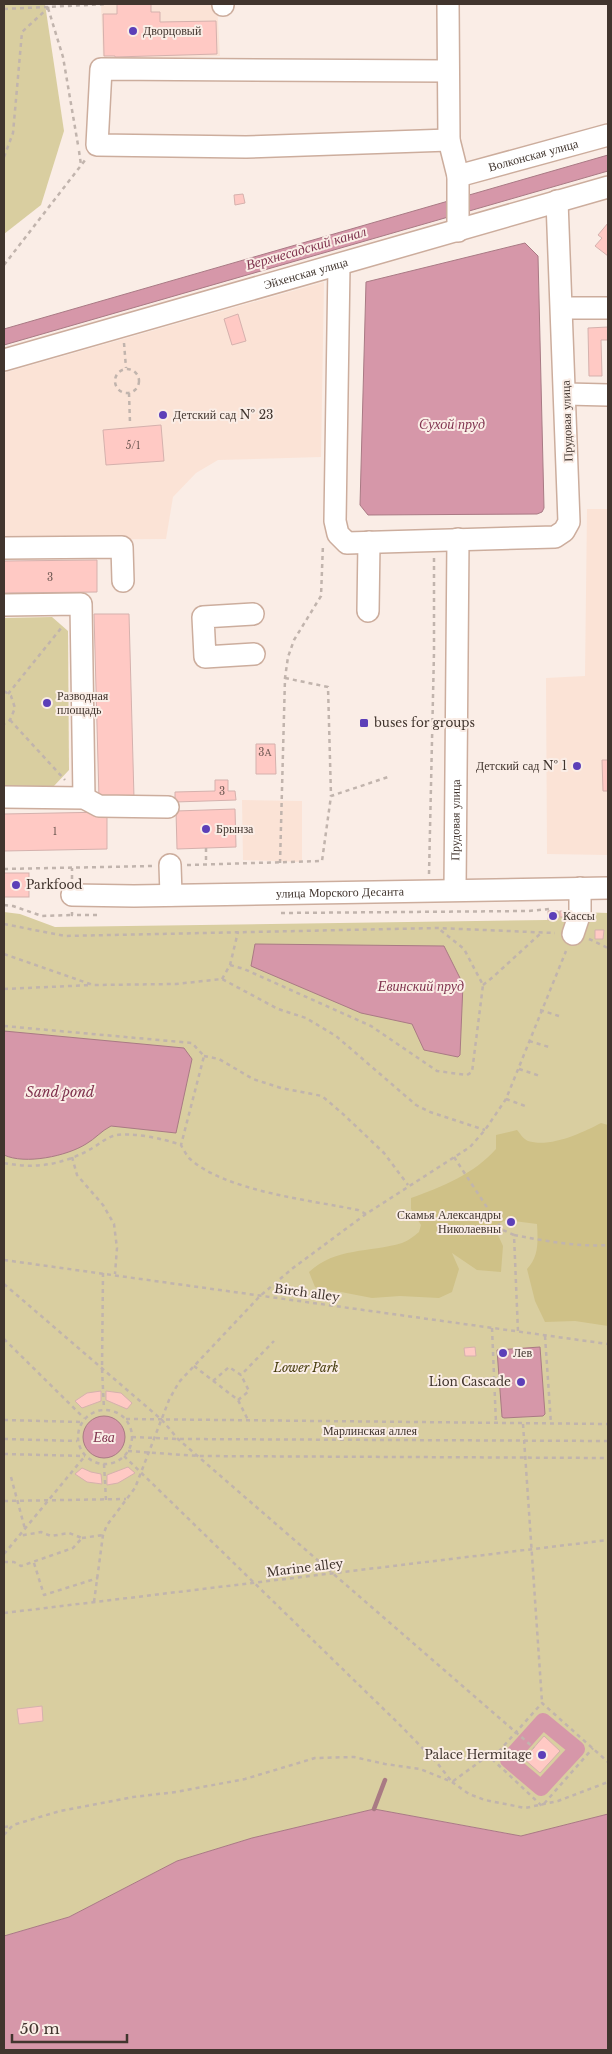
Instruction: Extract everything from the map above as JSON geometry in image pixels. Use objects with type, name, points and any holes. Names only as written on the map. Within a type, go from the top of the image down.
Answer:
[{"type":"street","points":[[448,4],[449,140],[458,184],[458,225]]},
{"type":"street","points":[[448,71],[101,69],[97,145],[246,147],[449,140]]},
{"type":"street","name":"Волконская улица","points":[[458,184],[608,135]]},
{"type":"street","name":"Эйхенская улица","points":[[4,360],[339,265],[458,225],[558,202],[608,187]]},
{"type":"street","name":"Прудовая улица","points":[[339,265],[335,521],[338,534],[347,543],[555,537],[564,531],[569,522],[558,202]]},
{"type":"street","points":[[563,308],[608,308]]},
{"type":"street","points":[[566,394],[608,396]]},
{"type":"street","name":"Прудовая улица","points":[[456,890],[458,539]]},
{"type":"street","points":[[368,611],[369,542]]},
{"type":"street","points":[[4,548],[122,546],[123,581]]},
{"type":"street","points":[[4,605],[81,604],[84,798]]},
{"type":"street","points":[[253,614],[203,616],[204,657],[254,654]]},
{"type":"street","points":[[4,797],[84,798],[99,806],[168,807]]},
{"type":"street","points":[[170,865],[171,895]]},
{"type":"street","name":"улица Морского Десанта","points":[[72,905],[171,895],[428,890],[580,897],[608,888]]},
{"type":"street","points":[[573,934],[580,913],[580,897]]},
{"type":"path","points":[[49,4],[48,8],[63,57],[81,165]]},
{"type":"path","points":[[4,9],[108,4]]},
{"type":"path","points":[[4,156],[13,133],[22,32],[48,8]]},
{"type":"path","points":[[4,265],[97,145]]},
{"type":"path","points":[[124,339],[126,368]]},
{"type":"path","points":[[126,368],[135,371],[139,379],[137,388],[128,393],[119,390],[115,382],[118,373],[126,368]]},
{"type":"path","points":[[128,393],[130,423]]},
{"type":"path","points":[[280,863],[285,678],[288,657],[294,640],[321,596],[323,544]]},
{"type":"path","points":[[428,890],[432,778],[435,558]]},
{"type":"path","points":[[8,694],[64,626]]},
{"type":"path","points":[[4,869],[322,861],[331,796],[328,687],[285,678]]},
{"type":"path","points":[[4,691],[14,702],[15,708],[10,720],[4,724]]},
{"type":"path","points":[[10,720],[62,777]]},
{"type":"path","points":[[331,796],[388,777]]},
{"type":"path","points":[[206,848],[206,864]]},
{"type":"path","points":[[272,913],[528,911],[580,897]]},
{"type":"path","points":[[4,905],[13,906],[42,916],[72,905]]},
{"type":"path","points":[[4,924],[65,936],[437,928],[573,934],[540,1010],[506,1099],[485,1130],[470,1147],[408,1185],[293,1268],[260,1296],[194,1366],[176,1388],[169,1400],[135,1488],[107,1524],[103,1535],[94,1602]]},
{"type":"path","points":[[230,965],[244,969],[359,1019],[437,1071],[467,1076],[472,1072],[482,984],[464,949],[437,928]]},
{"type":"path","points":[[222,979],[230,965],[238,932]]},
{"type":"path","points":[[482,984],[493,977],[542,932]]},
{"type":"path","points":[[4,954],[93,985]]},
{"type":"path","points":[[4,989],[176,984],[222,979],[278,1009],[306,1018],[336,1036],[416,1105],[430,1112],[485,1130]]},
{"type":"path","points":[[540,1010],[559,1016]]},
{"type":"path","points":[[4,1026],[192,1043],[204,1056],[220,1059],[253,1079],[281,1088],[322,1096],[384,1153],[408,1185]]},
{"type":"path","points":[[529,1041],[549,1047]]},
{"type":"path","points":[[181,1144],[204,1056]]},
{"type":"path","points":[[519,1069],[540,1076]]},
{"type":"path","points":[[506,1099],[528,1108]]},
{"type":"path","points":[[4,1163],[22,1166],[42,1166],[90,1150],[114,1136],[164,1138],[181,1144],[188,1156],[202,1168],[219,1176],[252,1188],[358,1210],[366,1214]]},
{"type":"path","points":[[72,1157],[77,1175],[103,1205],[114,1224],[116,1248],[115,1274]]},
{"type":"path","points":[[454,1157],[503,1230],[514,1235],[558,1244],[608,1245]]},
{"type":"path","points":[[514,1235],[518,1332]]},
{"type":"path","name":"Birch alley","points":[[4,1260],[608,1344]]},
{"type":"path","points":[[103,1273],[102,1369],[104,1409]]},
{"type":"path","points":[[4,1284],[162,1420],[178,1439],[534,1748]]},
{"type":"path","points":[[492,1328],[496,1423]]},
{"type":"path","points":[[545,1336],[551,1424]]},
{"type":"path","points":[[4,1339],[84,1418]]},
{"type":"path","points":[[241,1375],[274,1341]]},
{"type":"path","points":[[194,1366],[238,1400],[249,1422]]},
{"type":"path","points":[[213,1381],[229,1367],[241,1375],[249,1391],[238,1400]]},
{"type":"path","points":[[104,1409],[116,1412],[126,1419],[132,1437],[128,1451],[124,1456],[115,1462],[104,1464],[98,1463],[86,1456],[80,1449],[77,1441],[78,1431],[84,1418],[93,1412],[104,1409]]},
{"type":"path","points":[[126,1419],[249,1422],[608,1424]]},
{"type":"path","points":[[4,1420],[82,1422]]},
{"type":"path","points":[[452,1782],[482,1760],[492,1759],[542,1703],[523,1424]]},
{"type":"path","name":"Марлинская аллея","points":[[132,1437],[178,1439],[608,1441]]},
{"type":"path","points":[[4,1439],[77,1441]]},
{"type":"path","points":[[128,1451],[198,1456],[608,1458]]},
{"type":"path","points":[[4,1454],[86,1456]]},
{"type":"path","points":[[4,1553],[86,1456]]},
{"type":"path","points":[[124,1456],[398,1723],[438,1764],[452,1782]]},
{"type":"path","points":[[104,1464],[106,1500]]},
{"type":"path","points":[[11,1477],[25,1529]]},
{"type":"path","points":[[4,1500],[126,1499]]},
{"type":"path","points":[[19,1536],[41,1532],[51,1536],[69,1533],[82,1538],[103,1535]]},
{"type":"path","points":[[4,1562],[14,1562],[21,1566],[34,1563],[73,1548],[82,1538]]},
{"type":"path","name":"Marine alley","points":[[4,1613],[608,1540]]},
{"type":"path","points":[[34,1563],[44,1595],[98,1578]]},
{"type":"path","points":[[542,1703],[608,1762]]},
{"type":"path","points":[[542,1806],[592,1748]]},
{"type":"path","points":[[4,1827],[96,1803],[176,1792],[245,1779],[315,1758],[354,1757],[420,1769],[452,1782],[469,1794],[502,1805],[525,1808],[542,1806],[608,1782]]},
{"type":"path","points":[[492,1759],[542,1806]]},
{"type":"path","points":[[4,1835],[13,1825]]},
{"type":"shaded area","points":[[101,4],[217,4],[220,56],[103,61]]},
{"type":"shaded area","name":"Детский сад № 23","points":[[324,282],[321,457],[218,460],[196,473],[173,497],[166,539],[4,540],[4,373]]},
{"type":"shaded area","name":"Детский сад № 1","points":[[587,509],[608,509],[608,855],[547,854],[546,678],[585,676]]},
{"type":"shaded area","points":[[242,800],[302,801],[302,862],[243,860]]},
{"type":"shaded area","points":[[601,1123],[608,1125],[608,1326],[575,1321],[545,1322],[535,1301],[527,1269],[536,1254],[537,1224],[506,1220],[494,1226],[503,1246],[501,1272],[477,1270],[452,1253],[459,1269],[452,1292],[439,1298],[400,1296],[372,1298],[315,1287],[309,1272],[330,1258],[402,1243],[419,1232],[421,1225],[411,1209],[411,1198],[457,1179],[478,1166],[496,1149],[496,1135],[517,1130],[528,1141],[546,1143],[575,1135]]},
{"type":"green space","points":[[4,4],[45,4],[64,131],[41,205],[4,234]]},
{"type":"green space","points":[[52,617],[68,631],[69,770],[53,787],[4,788],[4,618]]},
{"type":"green space","name":"Lower Park","points":[[548,911],[608,913],[608,1814],[522,1836],[374,1809],[252,1838],[177,1861],[69,1917],[4,1936],[4,912],[20,914],[55,927],[548,920]]},
{"type":"water","name":"Верхнесадский канал","points":[[608,155],[608,171],[4,345],[4,329]]},
{"type":"water","name":"Сухой пруд","points":[[525,243],[538,256],[544,508],[542,512],[537,514],[368,515],[360,505],[366,282]]},
{"type":"water","name":"Евинский пруд","points":[[255,944],[444,946],[463,984],[460,1055],[458,1057],[424,1050],[412,1024],[361,1013],[251,966]]},
{"type":"water","name":"Sand pond","points":[[4,1031],[184,1048],[192,1059],[176,1133],[111,1126],[78,1148],[46,1158],[23,1159],[4,1155]]},
{"type":"water","name":"Lion Cascade","points":[[540,1347],[545,1414],[543,1416],[502,1417],[497,1350]]},
{"type":"water","name":"Ева","points":[[100,1416],[108,1416],[119,1422],[125,1437],[119,1452],[108,1458],[100,1458],[89,1452],[83,1441],[83,1433],[89,1422]]},
{"type":"water","points":[[374,1809],[521,1836],[608,1814],[608,2050],[4,2050],[4,1936],[69,1917],[177,1861],[252,1838]]},
{"type":"building","points":[[117,4],[151,4],[151,12],[160,12],[160,22],[216,21],[217,54],[104,56],[103,14],[117,14]]},
{"type":"building","points":[[243,194],[245,203],[235,205],[234,195]]},
{"type":"building","points":[[608,223],[608,256],[595,246],[602,238],[598,235]]},
{"type":"building","points":[[238,314],[246,341],[232,345],[224,319]]},
{"type":"building","points":[[608,327],[608,340],[601,340],[602,376],[589,376],[588,328]]},
{"type":"building","points":[[161,425],[164,461],[106,465],[103,430]]},
{"type":"building","points":[[97,560],[97,592],[4,593],[4,561]]},
{"type":"building","points":[[94,614],[129,614],[134,798],[99,799]]},
{"type":"building","points":[[256,744],[275,744],[276,774],[256,774]]},
{"type":"building","points":[[602,760],[608,760],[608,791],[603,791]]},
{"type":"building","points":[[215,780],[228,780],[228,791],[235,791],[236,800],[175,802],[175,792],[215,791]]},
{"type":"building","name":"Брынза","points":[[235,809],[236,847],[177,849],[176,811]]},
{"type":"building","points":[[107,812],[107,849],[4,851],[4,814]]},
{"type":"building","name":"Parkfood","points":[[4,873],[29,873],[29,897],[4,897]]},
{"type":"building","name":"Кассы","points":[[548,911],[558,911],[558,919],[548,920]]},
{"type":"building","points":[[560,911],[571,911],[571,917],[560,917]]},
{"type":"building","points":[[595,930],[604,930],[603,939],[595,939]]},
{"type":"building","points":[[475,1347],[476,1356],[465,1356],[464,1348]]},
{"type":"building","points":[[101,1391],[101,1401],[82,1408],[75,1401],[87,1393]]},
{"type":"building","points":[[106,1391],[121,1393],[132,1403],[127,1409],[106,1400]]},
{"type":"building","points":[[128,1467],[135,1473],[118,1483],[107,1485],[107,1475]]},
{"type":"building","points":[[82,1468],[101,1474],[102,1484],[87,1482],[75,1474]]},
{"type":"building","points":[[42,1706],[43,1721],[19,1724],[17,1709]]},
{"type":"building","name":"Palace Hermitage","points":[[544,1736],[560,1751],[540,1773],[524,1759]]},
{"type":"waterway","points":[[543,1721],[577,1749],[541,1788],[508,1760],[543,1721]]},
{"type":"waterway","points":[[374,1809],[385,1780]]},
{"type":"place","name":"Дворцовый","points":[[133,31]]},
{"type":"place","name":"Детский сад № 23","points":[[163,415]]},
{"type":"place","name":"Разводная площадь","points":[[47,703]]},
{"type":"place","name":"buses for groups","points":[[364,723]]},
{"type":"place","name":"Детский сад № 1","points":[[577,766]]},
{"type":"place","name":"Брынза","points":[[206,829]]},
{"type":"place","name":"Parkfood","points":[[16,885]]},
{"type":"place","name":"Кассы","points":[[553,916]]},
{"type":"place","name":"Скамья Александры Николаевны","points":[[511,1222]]},
{"type":"place","name":"Лев","points":[[503,1353]]},
{"type":"place","name":"Lion Cascade","points":[[521,1382]]},
{"type":"place","name":"Palace Hermitage","points":[[542,1755]]}]
